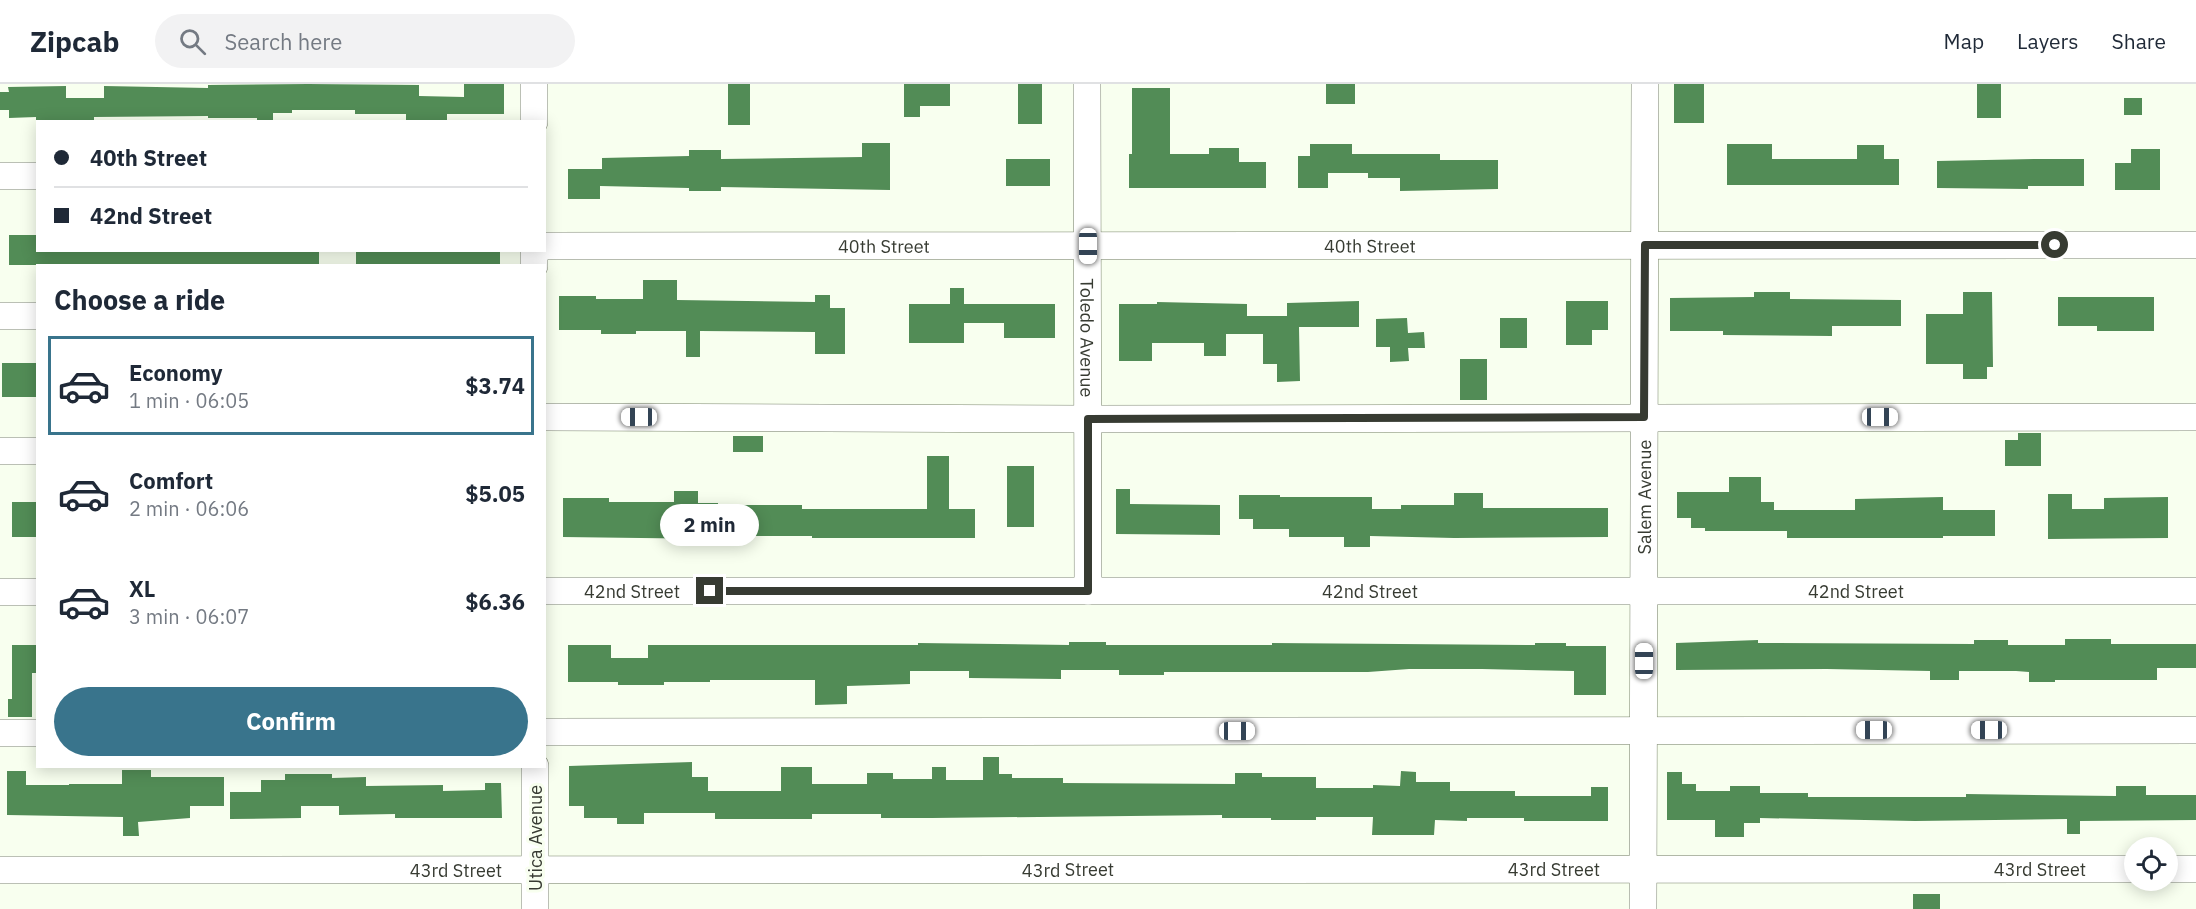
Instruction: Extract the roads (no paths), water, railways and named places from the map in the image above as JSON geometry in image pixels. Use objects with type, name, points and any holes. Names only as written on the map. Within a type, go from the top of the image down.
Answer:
[{"type":"street","points":[[534,84],[534,120]]},
{"type":"street","name":"Toledo Avenue","points":[[1087,84],[1088,591]]},
{"type":"street","name":"Salem Avenue","points":[[1643,909],[1645,84]]},
{"type":"street","points":[[0,176],[36,176]]},
{"type":"street","name":"40th Street","points":[[546,246],[2196,245]]},
{"type":"street","points":[[0,316],[36,316]]},
{"type":"street","points":[[546,417],[1088,419],[2196,417]]},
{"type":"street","points":[[0,452],[36,452]]},
{"type":"street","name":"42nd Street","points":[[546,591],[2196,591]]},
{"type":"street","points":[[0,592],[36,592]]},
{"type":"street","points":[[546,732],[2196,730]]},
{"type":"street","points":[[0,733],[36,733]]},
{"type":"street","name":"Utica Avenue","points":[[535,768],[535,909]]},
{"type":"street","name":"43rd Street","points":[[0,870],[2124,869]]},
{"type":"street","points":[[2178,869],[2196,869]]}]
